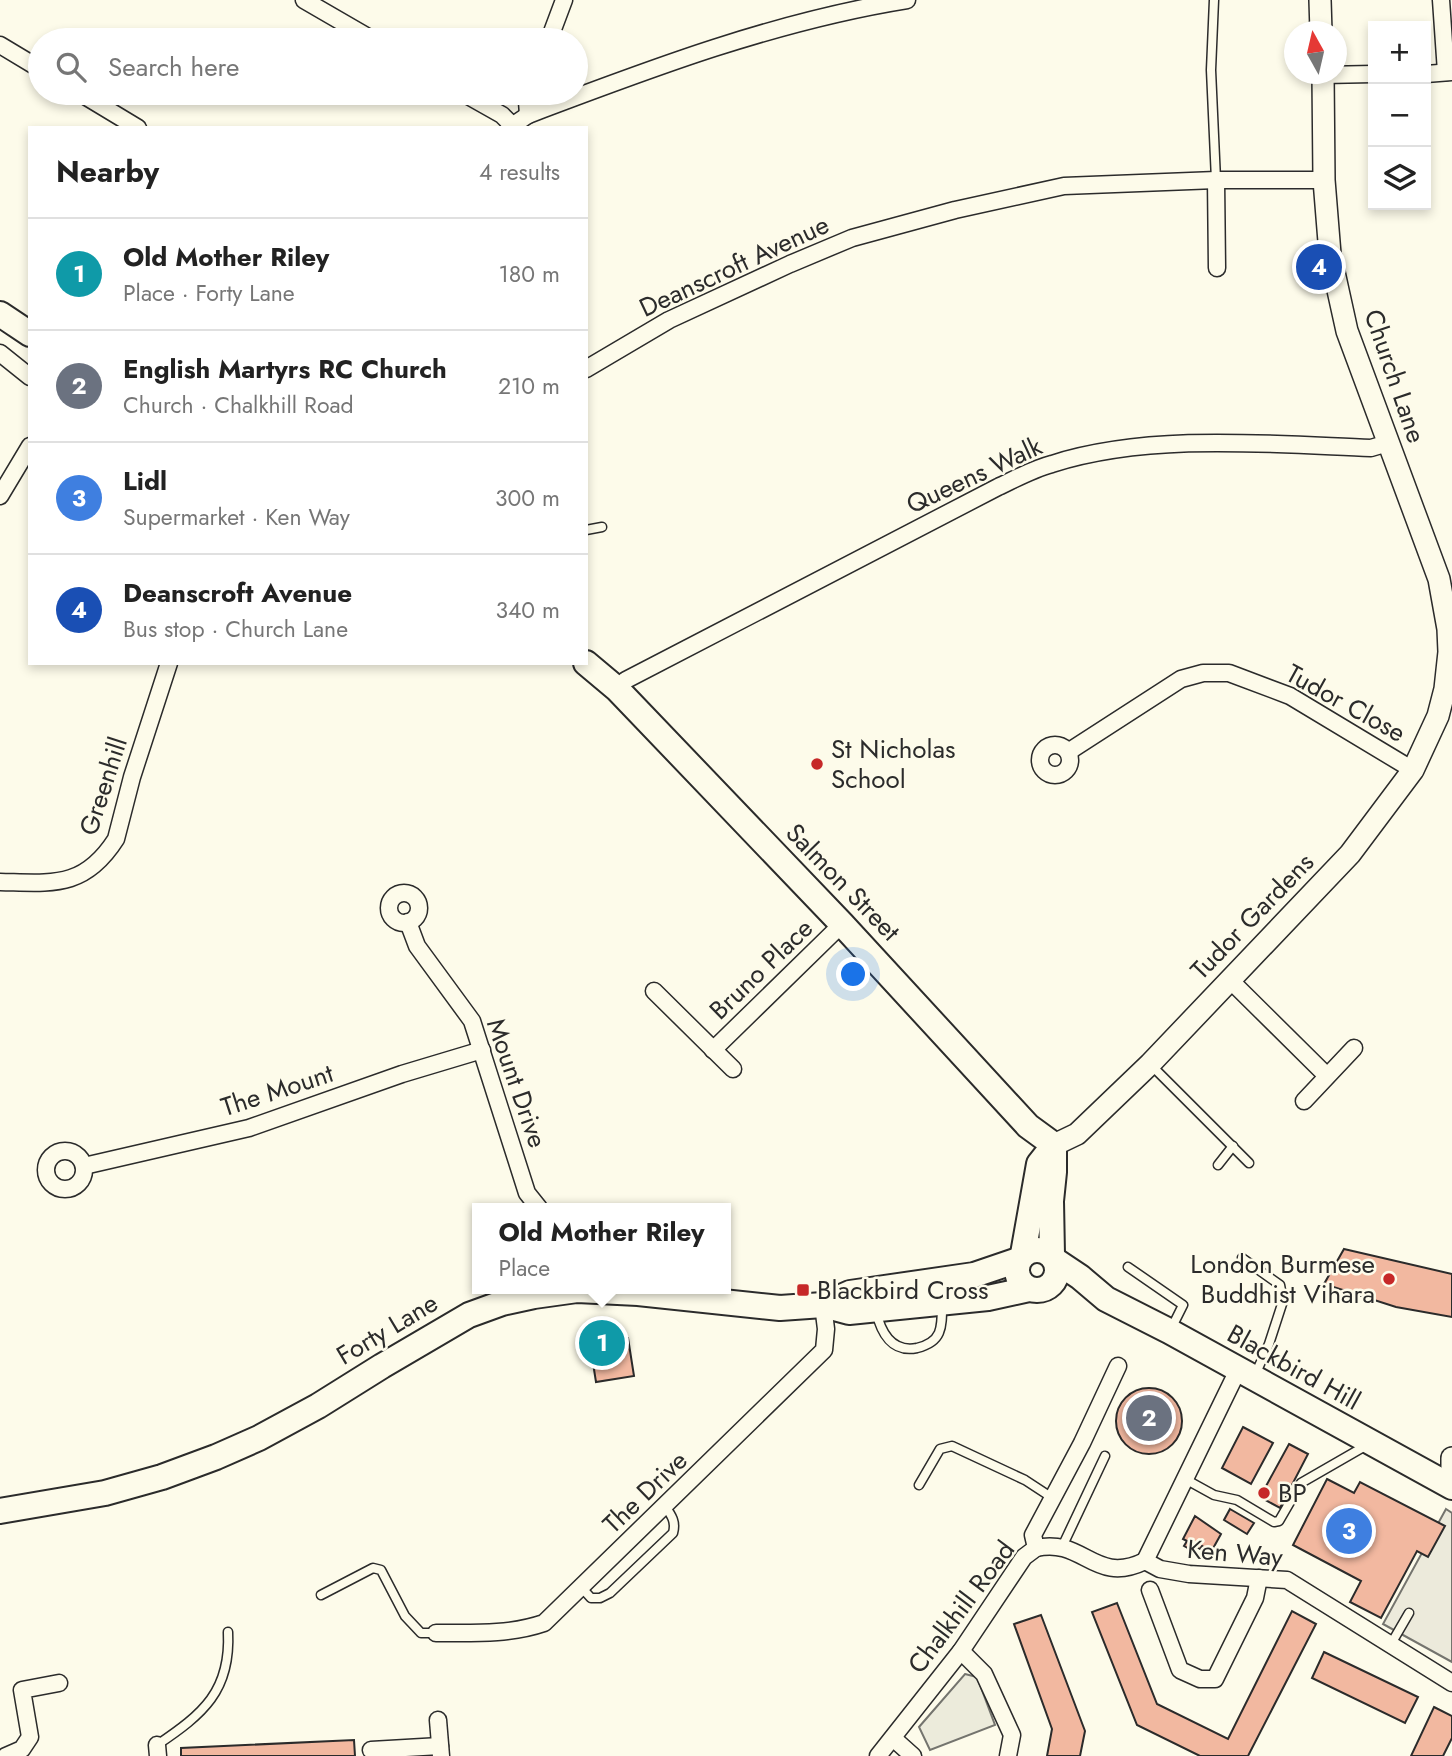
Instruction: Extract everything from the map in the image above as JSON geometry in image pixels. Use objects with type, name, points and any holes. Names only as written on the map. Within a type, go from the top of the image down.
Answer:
[{"type":"main road","points":[[1320,0],[1321,21]]},
{"type":"main road","name":"Church Lane","points":[[1323,84],[1324,180],[1330,254],[1347,331],[1442,578],[1450,652],[1448,690]]},
{"type":"main road","points":[[0,314],[28,333]]},
{"type":"main road","name":"Salmon Street","points":[[588,665],[617,689],[842,924],[1028,1126],[1054,1145]]},
{"type":"main road","name":"Tudor Gardens","points":[[1054,1145],[1077,1134],[1150,1064],[1350,854],[1413,770],[1448,690]]},
{"type":"main road","points":[[1054,1145],[1051,1201],[1057,1276],[1038,1288],[1022,1284],[1017,1276],[1039,1164],[1054,1145]]},
{"type":"main road","points":[[1021,1257],[1039,1249],[1054,1258]]},
{"type":"main road","name":"Forty Lane","points":[[823,1305],[850,1293],[974,1275],[1021,1257]]},
{"type":"main road","name":"Blackbird Hill","points":[[1054,1258],[1106,1299],[1452,1487]]},
{"type":"main road","name":"Forty Lane","points":[[661,1294],[780,1308],[823,1305],[849,1312],[988,1297],[1038,1288]]},
{"type":"main road","name":"Blackbird Hill","points":[[1038,1288],[1106,1299]]},
{"type":"main road","name":"Forty Lane","points":[[0,1511],[104,1493],[162,1477],[216,1457],[259,1438],[318,1406],[500,1296],[526,1294]]},
{"type":"main road","points":[[1452,1458],[1452,1467]]},
{"type":"street","points":[[304,0],[352,28]]},
{"type":"street","points":[[554,28],[564,0]]},
{"type":"street","points":[[588,92],[670,61],[764,32],[884,2],[907,0]]},
{"type":"street","points":[[1431,74],[1449,72],[1441,0]]},
{"type":"street","points":[[0,45],[28,62]]},
{"type":"street","points":[[1347,74],[1368,74]]},
{"type":"street","points":[[100,105],[135,126]]},
{"type":"street","points":[[484,105],[502,115],[510,126],[528,115],[554,105]]},
{"type":"street","points":[[527,105],[528,115]]},
{"type":"street","points":[[1216,180],[1217,268]]},
{"type":"street","name":"Deanscroft Avenue","points":[[588,368],[669,320],[852,238],[955,210],[1063,186],[1216,180],[1324,180]]},
{"type":"street","points":[[0,353],[28,375]]},
{"type":"street","name":"Queens Walk","points":[[617,689],[626,680],[928,523],[998,487],[1051,464],[1124,447],[1240,443],[1371,448],[1388,443]]},
{"type":"street","points":[[0,496],[28,449]]},
{"type":"street","name":"Greenhill","points":[[0,882],[55,883],[69,880],[94,865],[110,848],[116,839],[132,777],[168,665]]},
{"type":"street","name":"Tudor Close","points":[[1068,752],[1181,679],[1203,673],[1228,673],[1290,696],[1413,770]]},
{"type":"street","name":"Mount Drive","points":[[408,922],[417,946],[472,1021],[525,1200]]},
{"type":"street","name":"Bruno Place","points":[[713,1050],[842,924]]},
{"type":"street","points":[[1230,980],[1327,1076]]},
{"type":"street","name":"Bruno Place","points":[[654,991],[733,1069]]},
{"type":"street","points":[[1304,1101],[1354,1048]]},
{"type":"street","name":"The Mount","points":[[84,1166],[249,1128],[402,1074],[482,1050]]},
{"type":"street","name":"The Drive","points":[[436,1633],[526,1629],[544,1623],[824,1350],[826,1329],[823,1305]]},
{"type":"street","name":"Chalkhill Road","points":[[878,1756],[961,1651],[1024,1557],[1036,1548],[1033,1535],[1054,1499],[1118,1366]]},
{"type":"street","points":[[1036,1548],[1062,1546],[1110,1570],[1129,1569],[1145,1562],[1184,1478],[1246,1374]]},
{"type":"street","name":"Ken Way","points":[[1145,1562],[1160,1569],[1189,1574],[1287,1580],[1452,1683]]},
{"type":"street","points":[[1150,1590],[1180,1670],[1200,1679],[1215,1679],[1255,1598],[1259,1578]]},
{"type":"street","points":[[961,1651],[984,1674],[1012,1735],[1008,1756]]},
{"type":"street","points":[[6,1756],[22,1749],[30,1737],[22,1690],[59,1683]]},
{"type":"street","points":[[371,1750],[440,1751],[438,1720]]},
{"type":"street","points":[[894,1739],[913,1756]]},
{"type":"lane","points":[[1214,0],[1211,70],[1216,180]]},
{"type":"lane","points":[[588,530],[602,527]]},
{"type":"lane","points":[[1150,1064],[1249,1163]]},
{"type":"lane","points":[[1218,1165],[1233,1146]]},
{"type":"lane","points":[[1242,1258],[1280,1285],[1283,1301],[1269,1343],[1246,1374]]},
{"type":"lane","points":[[1128,1267],[1183,1305],[1169,1331]]},
{"type":"lane","points":[[876,1309],[879,1322],[890,1342],[896,1347],[909,1349],[927,1345],[935,1339],[942,1324],[942,1302]]},
{"type":"lane","points":[[1184,1478],[1214,1495],[1237,1500],[1274,1521],[1279,1521],[1301,1483],[1370,1443]]},
{"type":"lane","points":[[919,1485],[940,1449],[946,1445],[1025,1480],[1054,1499]]},
{"type":"lane","points":[[1062,1546],[1105,1457]]},
{"type":"lane","points":[[582,1587],[591,1598],[600,1598],[610,1593],[673,1533],[673,1518],[666,1506]]},
{"type":"lane","points":[[321,1595],[373,1568],[381,1570],[405,1616],[421,1633],[436,1633]]},
{"type":"lane","points":[[1391,1644],[1409,1614]]},
{"type":"lane","points":[[157,1751],[207,1704],[222,1684],[227,1669],[228,1632]]},
{"type":"shaded area","points":[[1446,1509],[1452,1513],[1452,1662],[1383,1624]]},
{"type":"shaded area","points":[[965,1674],[977,1677],[995,1725],[930,1750],[919,1727]]},
{"type":"building","name":"London Burmese Buddhist Vihara","points":[[1344,1249],[1452,1274],[1452,1317],[1396,1307],[1324,1284]]},
{"type":"building","points":[[628,1338],[634,1376],[596,1382],[590,1344],[606,1342],[607,1349],[614,1347],[613,1340]]},
{"type":"building","points":[[1142,1388],[1156,1388],[1168,1393],[1177,1402],[1182,1421],[1180,1434],[1173,1445],[1156,1454],[1142,1454],[1130,1449],[1121,1440],[1116,1428],[1116,1414],[1121,1402],[1130,1393]]},
{"type":"building","points":[[1243,1427],[1273,1443],[1251,1484],[1222,1468]]},
{"type":"building","points":[[1289,1444],[1308,1454],[1280,1508],[1260,1497]]},
{"type":"building","points":[[1327,1479],[1354,1493],[1360,1482],[1445,1526],[1428,1557],[1417,1551],[1381,1618],[1350,1602],[1361,1581],[1293,1545]]},
{"type":"building","points":[[1230,1509],[1254,1523],[1247,1534],[1224,1520]]},
{"type":"building","points":[[1195,1516],[1221,1534],[1211,1552],[1202,1546],[1200,1549],[1195,1546],[1193,1551],[1184,1546],[1187,1541],[1183,1539]]},
{"type":"building","points":[[1117,1603],[1157,1704],[1228,1739],[1292,1611],[1316,1624],[1248,1756],[1200,1756],[1137,1725],[1092,1612]]},
{"type":"building","points":[[1041,1615],[1085,1731],[1080,1756],[1047,1756],[1052,1729],[1014,1624]]},
{"type":"building","points":[[1324,1652],[1418,1697],[1405,1723],[1312,1678]]},
{"type":"building","points":[[1434,1707],[1452,1716],[1452,1738],[1443,1756],[1411,1756]]},
{"type":"building","points":[[354,1740],[355,1756],[181,1756],[181,1748]]},
{"type":"place","name":"Deanscroft Avenue","points":[[1319,267]]},
{"type":"place","name":"St Nicholas School","points":[[817,764]]},
{"type":"place","name":"London Burmese Buddhist Vihara","points":[[1389,1279]]},
{"type":"place","name":"Blackbird Cross","points":[[803,1290]]},
{"type":"place","name":"Old Mother Riley","points":[[602,1343]]},
{"type":"place","name":"English Martyrs RC Church","points":[[1149,1418]]},
{"type":"place","name":"BP","points":[[1264,1493]]},
{"type":"place","name":"Lidl","points":[[1349,1531]]}]
